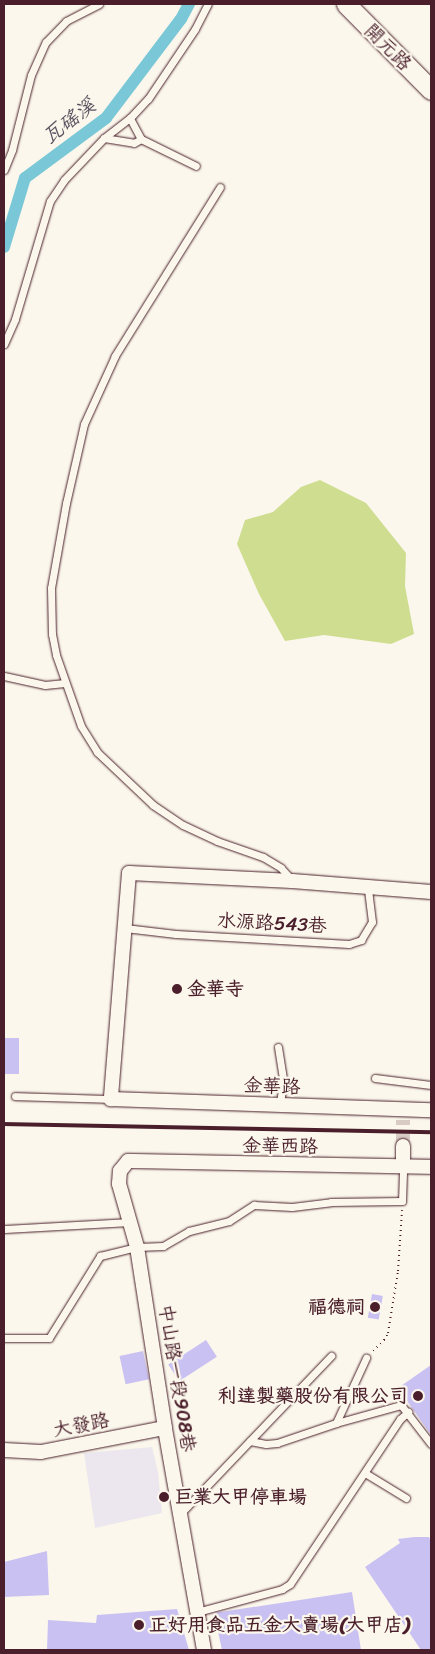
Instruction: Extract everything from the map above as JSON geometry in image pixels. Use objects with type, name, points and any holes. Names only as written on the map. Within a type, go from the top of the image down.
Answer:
[{"type":"street","name":"開元路","points":[[346,4],[431,90]]},
{"type":"street","points":[[111,1099],[129,873],[292,881],[431,892]]},
{"type":"street","name":"金華路","points":[[111,1099],[280,1105],[403,1114],[431,1110]]},
{"type":"street","points":[[403,1146],[403,1167]]},
{"type":"street","name":"金華西路","points":[[128,1162],[431,1167]]},
{"type":"street","name":"中山路一段908巷","points":[[128,1162],[120,1171],[119,1184],[137,1247],[165,1428],[204,1650]]},
{"type":"street","name":"大發路","points":[[4,1450],[41,1452],[165,1428]]},
{"type":"lane","points":[[4,170],[12,150],[31,75],[46,42],[66,21],[99,4]]},
{"type":"lane","points":[[4,344],[15,319],[50,202],[64,180],[104,138],[130,118],[148,99],[195,28],[208,4]]},
{"type":"lane","points":[[130,118],[141,139],[196,166]]},
{"type":"lane","points":[[104,138],[134,143],[141,139]]},
{"type":"lane","points":[[220,187],[115,356],[84,424],[66,503],[51,588],[52,634],[56,656],[81,726],[97,752],[154,805],[183,825],[263,857],[281,868],[292,881]]},
{"type":"lane","points":[[4,676],[45,685],[65,683]]},
{"type":"lane","name":"水源路543巷","points":[[125,928],[176,934],[349,944],[361,940],[372,922],[368,888]]},
{"type":"lane","points":[[278,1047],[283,1080],[280,1105]]},
{"type":"lane","points":[[375,1078],[431,1085]]},
{"type":"lane","points":[[15,1096],[111,1099]]},
{"type":"lane","points":[[4,1338],[49,1338],[100,1256],[137,1247],[163,1246],[189,1231],[229,1221],[254,1204],[292,1207],[331,1202],[402,1200],[403,1167]]},
{"type":"lane","points":[[4,1229],[131,1222]]},
{"type":"lane","points":[[180,1514],[331,1356]]},
{"type":"lane","points":[[336,1423],[366,1358]]},
{"type":"lane","points":[[250,1441],[266,1444],[277,1443],[396,1405],[403,1406],[431,1444]]},
{"type":"lane","points":[[197,1612],[282,1589],[290,1584],[400,1419],[408,1412]]},
{"type":"lane","points":[[365,1472],[406,1498]]},
{"type":"path","points":[[366,1358],[384,1340],[388,1333],[398,1271],[402,1200]]},
{"type":"shaded area","name":"巨業大甲停車場","points":[[152,1447],[158,1472],[162,1513],[95,1528],[84,1453]]},
{"type":"green space","points":[[320,480],[366,503],[406,553],[405,586],[414,634],[391,644],[324,635],[285,641],[259,594],[237,544],[245,520],[273,512],[301,487]]},
{"type":"building","points":[[4,1038],[19,1038],[19,1074],[4,1074]]},
{"type":"building","name":"福德祠","points":[[372,1294],[383,1296],[379,1320],[368,1318]]},
{"type":"building","points":[[206,1340],[217,1357],[179,1381],[168,1365]]},
{"type":"building","points":[[143,1351],[149,1379],[126,1384],[120,1356]]},
{"type":"building","name":"利達製藥股份有限公司","points":[[431,1365],[431,1435],[398,1388]]},
{"type":"building","points":[[429,1537],[431,1541],[431,1650],[421,1650],[365,1567],[400,1543],[398,1539]]},
{"type":"building","points":[[47,1551],[49,1595],[4,1597],[4,1562]]},
{"type":"building","points":[[352,1592],[361,1650],[222,1650],[214,1613]]},
{"type":"building","name":"正好用食品五金大賣場(大甲店)","points":[[177,1609],[189,1650],[47,1650],[48,1620],[96,1623],[97,1615]]},
{"type":"waterway","name":"瓦磘溪","points":[[4,247],[25,178],[106,118],[181,19],[189,4]]},
{"type":"tunnel","points":[[403,1120],[403,1146]]},
{"type":"railway","points":[[4,1124],[431,1132]]},
{"type":"place","name":"金華寺","points":[[177,989]]},
{"type":"place","name":"福德祠","points":[[375,1307]]},
{"type":"place","name":"利達製藥股份有限公司","points":[[418,1396]]},
{"type":"place","name":"巨業大甲停車場","points":[[164,1497]]},
{"type":"place","name":"正好用食品五金大賣場(大甲店)","points":[[139,1625]]}]
